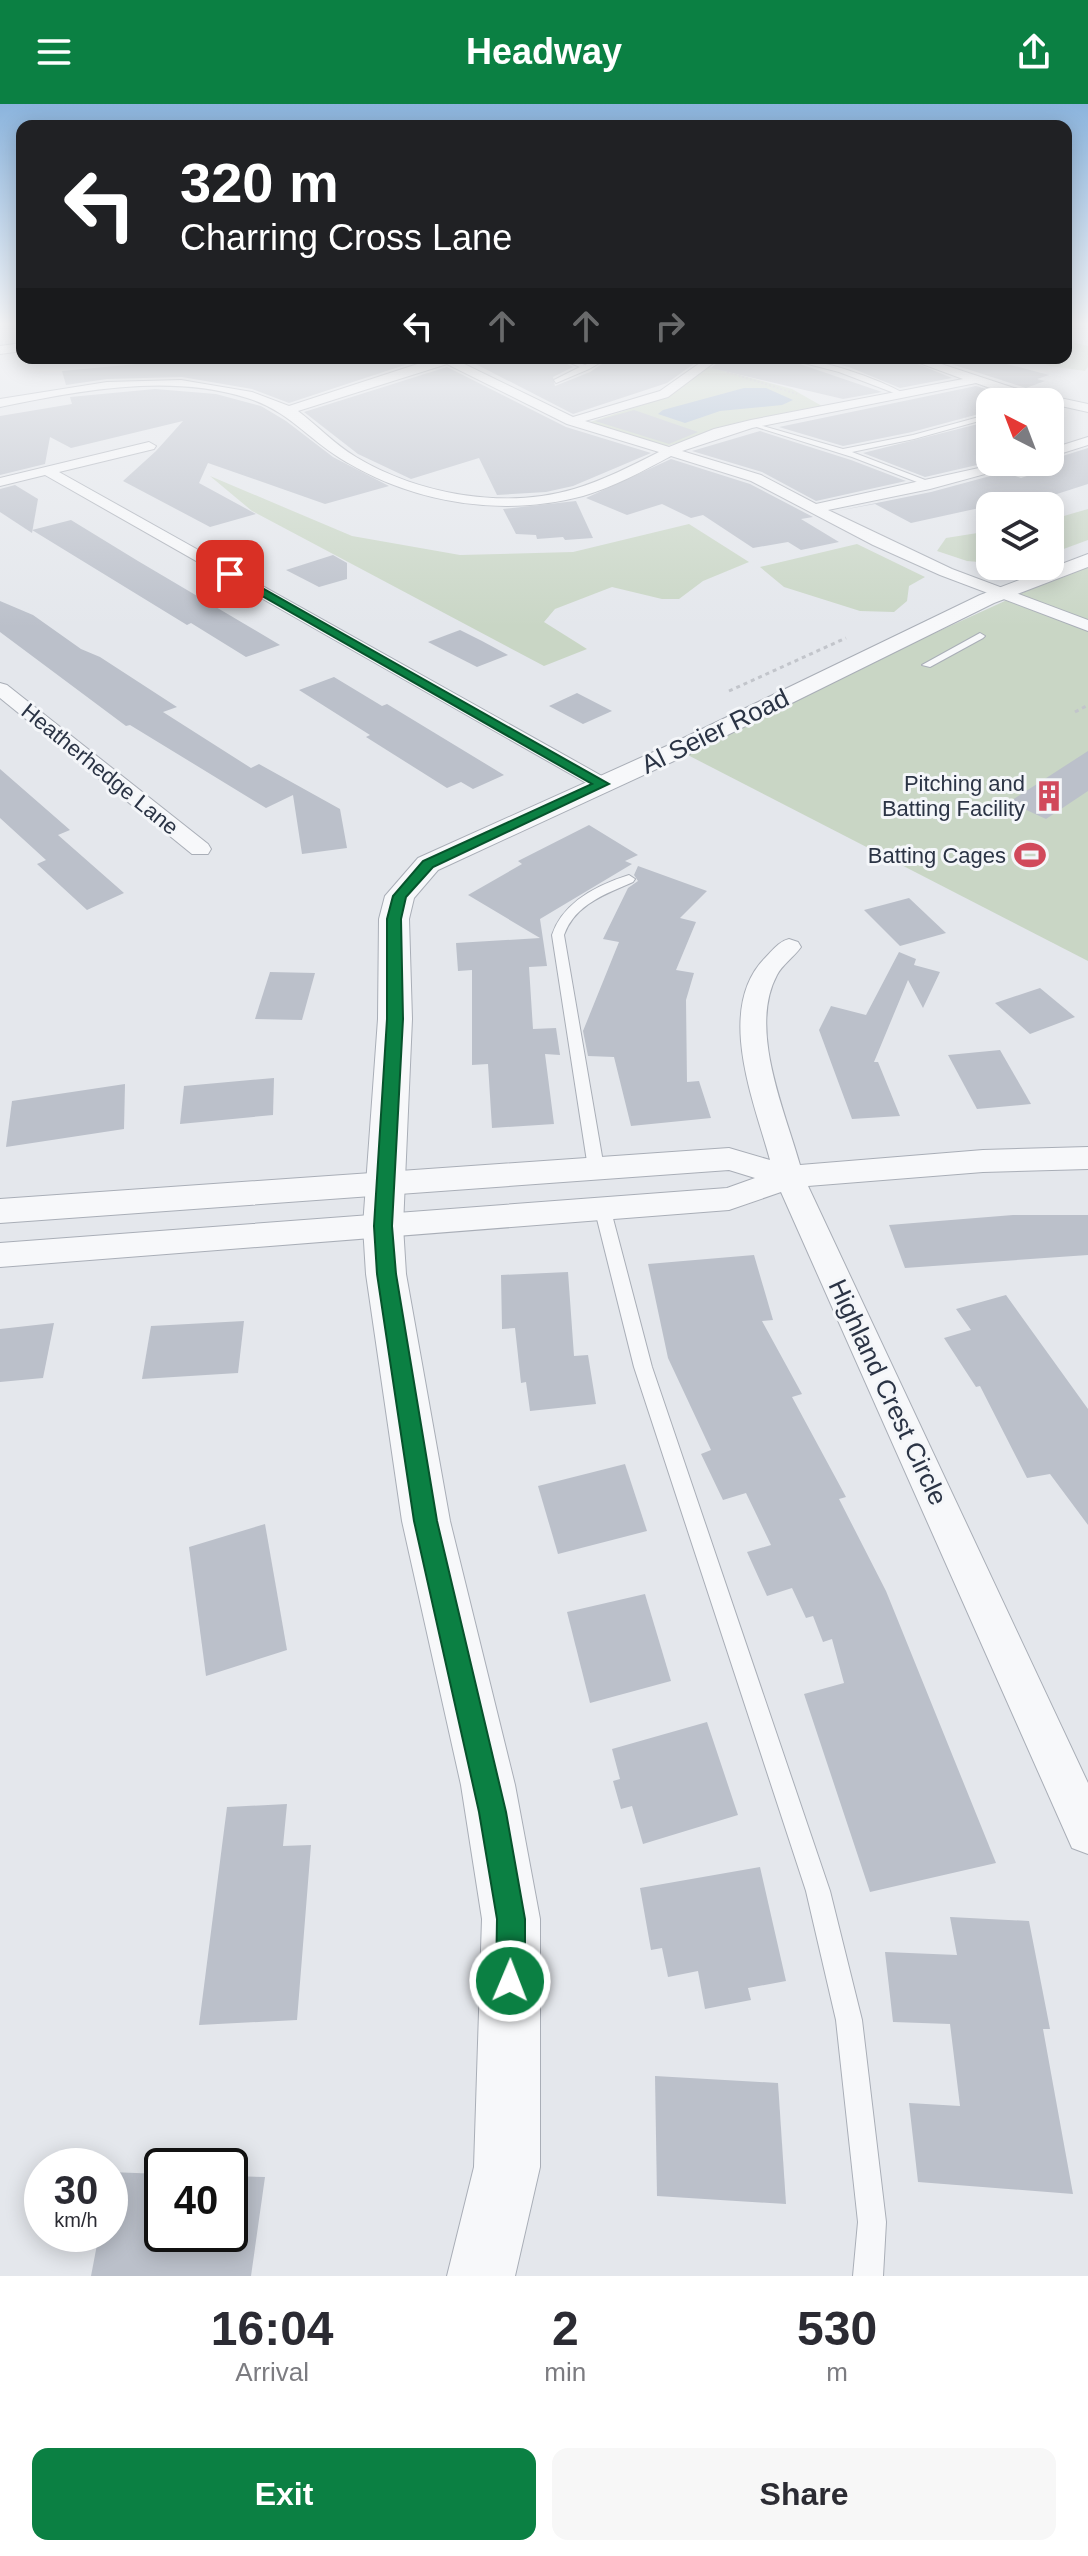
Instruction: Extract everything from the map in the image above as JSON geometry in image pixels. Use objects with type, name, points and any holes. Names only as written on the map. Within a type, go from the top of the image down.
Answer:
[{"type":"street","points":[[306,424],[331,446],[367,468],[414,488],[480,501],[530,500],[579,492],[710,435],[749,424]]},
{"type":"street","points":[[582,424],[756,478],[878,542],[1088,626]]},
{"type":"street","points":[[1064,449],[1088,441]]},
{"type":"street","points":[[0,482],[149,446]]},
{"type":"street","points":[[48,471],[602,784]]},
{"type":"street","points":[[817,508],[976,474]]},
{"type":"street","name":"Al Seier Road","points":[[481,2276],[507,2167],[511,1919],[488,1785],[426,1521],[386,1274],[383,1226],[395,1019],[394,919],[400,896],[428,864],[1000,593],[1088,560]]},
{"type":"street","name":"Heatherhedge Lane","points":[[0,689],[200,849]]},
{"type":"street","name":"Highland Crest Circle","points":[[789,947],[765,972],[755,1004],[753,1047],[789,1177],[1088,1832]]},
{"type":"street","points":[[0,1255],[729,1199],[789,1177],[983,1161],[1088,1158]]},
{"type":"street","points":[[0,1211],[729,1159],[789,1177]]},
{"type":"street","points":[[596,1168],[602,1207]]},
{"type":"street","points":[[132,1245],[140,1200]]},
{"type":"lane","points":[[751,424],[843,451],[930,485]]},
{"type":"lane","points":[[843,451],[960,424]]},
{"type":"lane","points":[[927,665],[932,659],[980,636]]},
{"type":"lane","points":[[596,1168],[558,935],[561,920],[572,909],[629,879]]},
{"type":"lane","points":[[602,1207],[643,1367],[821,1905],[849,2020],[872,2222],[868,2276]]},
{"type":"path","points":[[729,691],[852,636]]},
{"type":"path","points":[[1075,712],[1088,705]]},
{"type":"green space","points":[[597,424],[738,424],[667,446],[655,445]]},
{"type":"green space","points":[[210,476],[352,536],[460,555],[573,552],[689,524],[749,562],[703,581],[679,599],[662,599],[612,587],[555,609],[544,622],[587,649],[544,666],[252,511]]},
{"type":"green space","points":[[1088,509],[1088,540],[1064,549],[1064,516]]},
{"type":"green space","points":[[976,533],[976,562],[937,551],[946,538]]},
{"type":"green space","points":[[857,544],[925,577],[909,586],[907,601],[894,612],[860,611],[784,587],[760,567]]},
{"type":"green space","points":[[1088,563],[1088,961],[678,750],[1051,580],[1064,580],[1064,574]]},
{"type":"building","points":[[0,424],[169,424],[71,448],[50,437],[45,464],[0,475]]},
{"type":"building","points":[[180,424],[290,424],[333,457],[389,486],[325,504],[208,463],[199,483],[256,514],[210,527],[123,481]]},
{"type":"building","points":[[320,424],[561,424],[651,453],[573,486],[546,492],[497,495],[479,458],[411,479],[358,454]]},
{"type":"building","points":[[606,424],[676,424],[698,432],[669,444]]},
{"type":"building","points":[[792,424],[940,424],[912,432],[843,446],[779,427]]},
{"type":"building","points":[[976,425],[976,465],[925,477],[863,453]]},
{"type":"building","points":[[760,431],[906,481],[816,501],[762,472],[692,451]]},
{"type":"building","points":[[1088,448],[1088,484],[1063,492],[976,492],[976,509],[911,523],[875,504],[837,511],[931,492],[990,476],[1064,476],[1064,456]]},
{"type":"building","points":[[671,459],[750,484],[813,517],[801,519],[839,542],[801,550],[788,542],[753,548],[703,515],[691,518],[662,504],[627,515],[586,498]]},
{"type":"building","points":[[15,485],[38,499],[32,533],[0,512],[0,489]]},
{"type":"building","points":[[576,501],[593,538],[537,539],[536,535],[516,534],[503,509]]},
{"type":"building","points":[[71,520],[280,645],[246,657],[191,623],[187,625],[32,530]]},
{"type":"building","points":[[333,555],[347,563],[347,579],[319,587],[286,570]]},
{"type":"building","points":[[0,601],[33,615],[81,649],[100,657],[177,707],[163,712],[251,768],[259,764],[340,809],[347,848],[302,854],[293,795],[266,808],[130,725],[126,726],[0,632]]},
{"type":"building","points":[[460,630],[508,655],[477,667],[428,642]]},
{"type":"building","points":[[334,677],[382,706],[387,704],[504,775],[473,789],[461,782],[447,788],[299,690]]},
{"type":"building","points":[[577,693],[612,711],[583,724],[549,706]]},
{"type":"building","name":"Pitching and Batting Facility","points":[[1088,751],[1088,791],[1046,819],[1009,802]]},
{"type":"building","points":[[0,769],[70,830],[58,835],[124,893],[87,910],[37,864],[46,860],[0,818]]},
{"type":"building","points":[[589,825],[638,855],[625,861],[632,864],[540,919],[547,966],[529,967],[533,1029],[556,1028],[560,1055],[545,1054],[554,1124],[492,1128],[488,1064],[472,1065],[472,970],[458,971],[456,943],[540,938],[468,895],[522,864],[518,861]]},
{"type":"building","points":[[638,866],[707,891],[680,918],[696,922],[676,970],[694,973],[686,1000],[687,1082],[699,1081],[711,1118],[631,1126],[614,1057],[588,1056],[583,1031],[619,942],[603,939],[628,888],[638,881],[634,875]]},
{"type":"building","points":[[909,898],[946,933],[900,946],[864,910]]},
{"type":"building","points":[[899,952],[916,959],[914,965],[940,972],[923,1008],[908,980],[874,1062],[878,1062],[900,1116],[852,1119],[819,1030],[831,1006],[866,1015]]},
{"type":"building","points":[[270,972],[315,973],[302,1020],[255,1019]]},
{"type":"building","points":[[1040,988],[1075,1017],[1030,1034],[995,1003]]},
{"type":"building","points":[[1000,1050],[1031,1104],[977,1109],[948,1055]]},
{"type":"building","points":[[274,1078],[273,1115],[180,1124],[184,1086]]},
{"type":"building","points":[[125,1084],[124,1129],[6,1147],[12,1101]]},
{"type":"building","points":[[1013,1215],[1088,1215],[1088,1255],[905,1268],[889,1225]]},
{"type":"building","points":[[754,1255],[773,1320],[762,1321],[802,1394],[792,1397],[846,1497],[839,1499],[886,1591],[996,1863],[870,1892],[804,1694],[844,1683],[832,1639],[823,1642],[813,1616],[806,1618],[792,1588],[767,1596],[747,1552],[771,1545],[746,1493],[723,1500],[701,1454],[711,1450],[668,1358],[648,1264]]},
{"type":"building","points":[[568,1272],[574,1356],[588,1355],[596,1404],[530,1411],[526,1382],[521,1383],[515,1328],[502,1329],[501,1275]]},
{"type":"building","points":[[1006,1295],[1088,1409],[1088,1525],[1050,1474],[1027,1478],[980,1386],[976,1387],[944,1338],[971,1330],[956,1309]]},
{"type":"building","points":[[244,1321],[238,1373],[142,1379],[151,1326]]},
{"type":"building","points":[[54,1323],[43,1378],[0,1382],[0,1329]]},
{"type":"building","points":[[625,1464],[647,1531],[558,1554],[538,1486]]},
{"type":"building","points":[[265,1524],[287,1650],[206,1676],[189,1547]]},
{"type":"building","points":[[645,1594],[671,1681],[590,1703],[567,1612]]},
{"type":"building","points":[[707,1722],[738,1815],[643,1844],[632,1806],[621,1809],[613,1781],[620,1779],[612,1749]]},
{"type":"building","points":[[287,1804],[283,1846],[311,1845],[297,2020],[199,2025],[227,1807]]},
{"type":"building","points":[[760,1867],[786,1981],[748,1988],[751,2000],[705,2009],[698,1971],[668,1977],[662,1948],[651,1950],[640,1888]]},
{"type":"building","points":[[950,1917],[1029,1921],[1050,2029],[1043,2029],[1073,2194],[918,2182],[909,2103],[960,2106],[950,2024],[893,2022],[885,1952],[957,1955]]},
{"type":"building","points":[[655,2076],[778,2083],[786,2204],[657,2196]]},
{"type":"building","points":[[128,2173],[144,2173],[144,2252],[248,2252],[248,2177],[265,2177],[251,2276],[91,2276],[96,2252],[128,2252]]},
{"type":"place","name":"Pitching and Batting Facility","points":[[1049,796]]},
{"type":"place","name":"Batting Cages","points":[[1030,855]]},
{"type":"route","points":[[230,574],[602,784],[428,864],[400,896],[394,919],[395,1019],[383,1226],[386,1274],[426,1521],[493,1812],[511,1919],[510,1981]]}]
